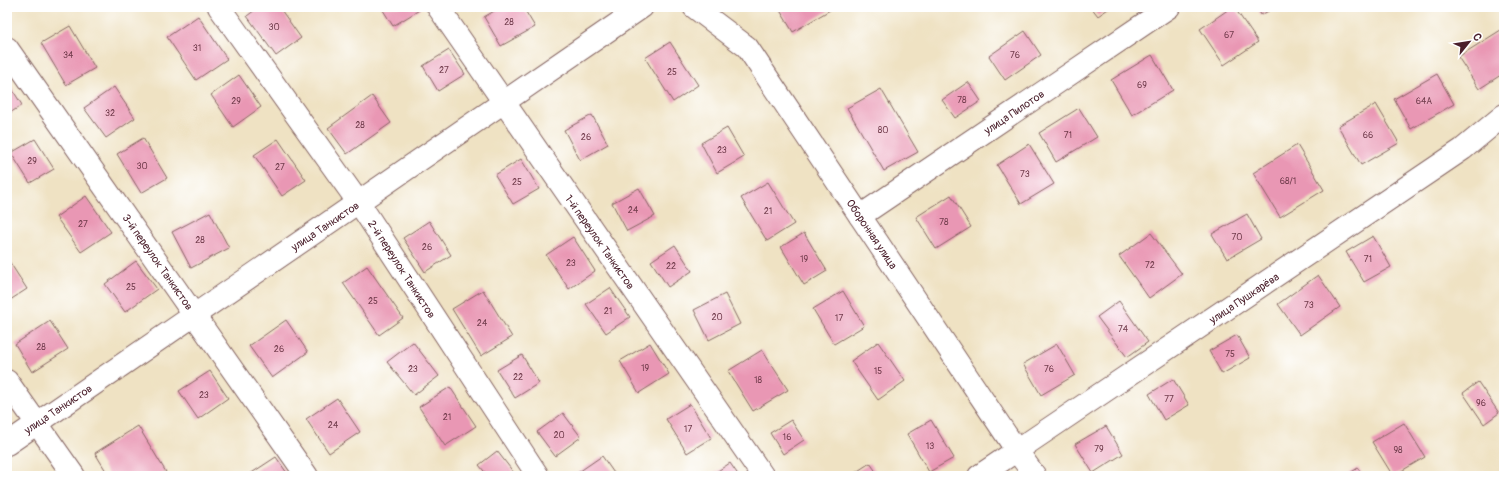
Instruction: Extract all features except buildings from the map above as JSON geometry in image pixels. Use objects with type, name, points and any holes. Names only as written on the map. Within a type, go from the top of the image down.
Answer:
[{"type":"street","name":"2-й переулок Танкистов","points":[[218,7],[359,203],[538,476]]},
{"type":"street","name":"1-й переулок Танкистов","points":[[438,7],[763,476]]},
{"type":"street","name":"улица Танкистов","points":[[7,444],[642,7]]},
{"type":"street","name":"Оборонная улица","points":[[694,7],[747,47],[1017,452],[1036,476]]},
{"type":"street","name":"улица Пилотов","points":[[860,216],[1168,7]]},
{"type":"street","name":"3-й переулок Танкистов","points":[[7,48],[307,476]]},
{"type":"street","name":"улица Пушкарёва","points":[[980,476],[1456,154],[1504,115]]},
{"type":"street","points":[[7,381],[74,476]]}]
